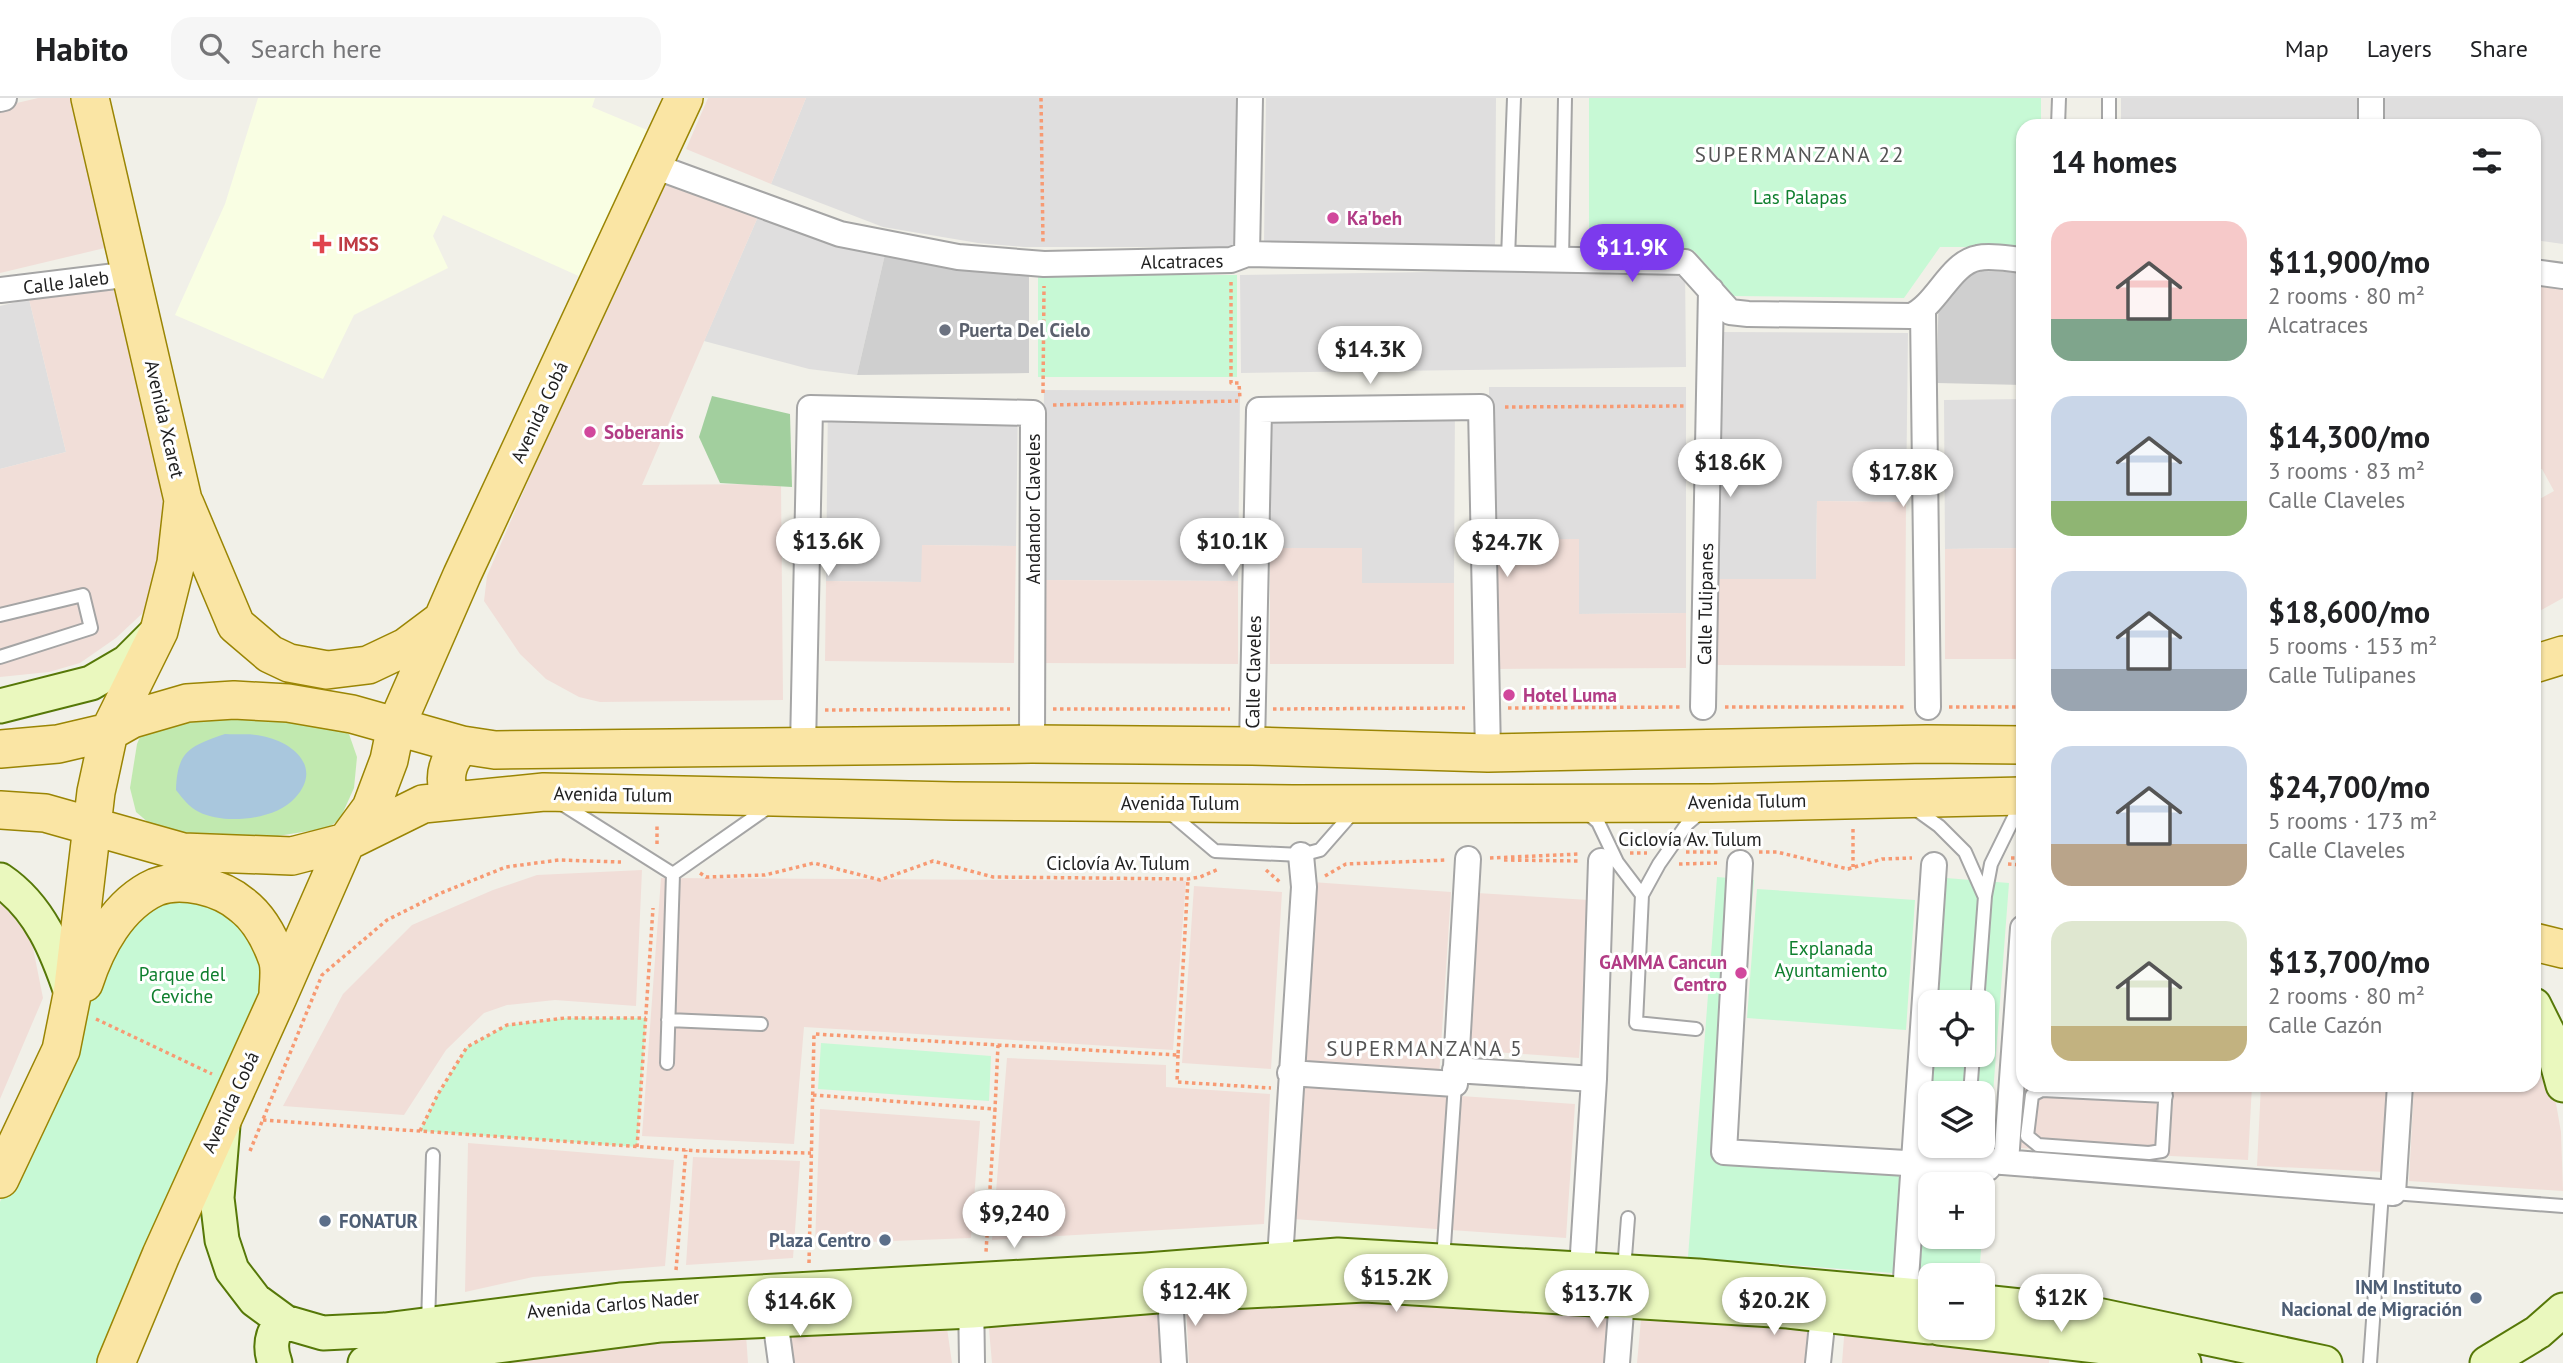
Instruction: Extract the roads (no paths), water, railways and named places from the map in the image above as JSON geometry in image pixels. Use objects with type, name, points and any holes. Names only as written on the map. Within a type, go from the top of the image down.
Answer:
[{"type":"main road","name":"Avenida Xcaret","points":[[90,98],[183,499],[176,563],[159,631],[109,732],[91,827]]},
{"type":"main road","name":"Avenida Cobá","points":[[116,1363],[161,1255],[346,842],[371,808],[389,760],[396,726],[443,619],[684,98]]},
{"type":"main road","points":[[183,499],[236,625],[270,654],[289,663],[327,670],[368,665],[406,647],[443,619]]},
{"type":"main road","points":[[8,742],[58,744],[109,732],[132,719],[187,703],[234,700],[288,703],[352,714],[462,745],[495,750],[803,747],[1032,727],[1252,746],[1488,753],[1927,744],[2016,745]]},
{"type":"main road","points":[[452,801],[446,772],[449,762],[462,745]]},
{"type":"main road","points":[[0,790],[42,797],[65,808],[91,827],[74,1002]]},
{"type":"main road","name":"Avenida Tulum","points":[[0,810],[45,813],[183,852],[292,856],[346,842],[423,804],[544,792],[1158,803],[1576,804],[2016,797]]},
{"type":"main road","points":[[0,1180],[61,1050],[74,1002],[94,954],[131,903],[157,887],[180,882],[213,890],[242,904],[264,930],[278,961],[278,997]]},
{"type":"main road","points":[[2541,944],[2563,949]]},
{"type":"street","points":[[1239,257],[1250,98]]},
{"type":"street","points":[[2371,98],[2371,119]]},
{"type":"street","name":"Alcatraces","points":[[654,166],[840,234],[958,257],[1044,264],[1239,257],[1685,262],[1730,312],[1911,316],[1923,311]]},
{"type":"street","points":[[1928,707],[1923,311],[1956,271],[1976,258],[2016,260]]},
{"type":"street","points":[[2541,273],[2563,276]]},
{"type":"street","name":"Calle Jaleb","points":[[0,290],[132,274]]},
{"type":"street","name":"Calle Tulipanes","points":[[1703,707],[1711,290]]},
{"type":"street","name":"Calle Claveles","points":[[1252,746],[1249,406],[1481,407],[1488,753]]},
{"type":"street","name":"Andandor Claveles","points":[[803,747],[810,408],[1033,413],[1032,727]]},
{"type":"street","points":[[0,706],[91,683],[127,662],[159,631]]},
{"type":"street","points":[[1280,1259],[1304,883],[1300,855]]},
{"type":"street","points":[[1737,856],[1724,1152],[1988,1168],[1990,1161],[2387,1193],[2399,1092]]},
{"type":"street","points":[[1582,1269],[1607,857]]},
{"type":"street","points":[[1455,1077],[1468,859]]},
{"type":"street","points":[[1917,1296],[1915,1164],[1926,862]]},
{"type":"street","points":[[0,880],[38,917],[63,968],[74,1002]]},
{"type":"street","points":[[2541,1020],[2550,1037],[2563,1085]]},
{"type":"street","points":[[2006,1162],[2016,1024]]},
{"type":"street","points":[[1290,1081],[1455,1077],[1594,1079]]},
{"type":"street","name":"Avenida Carlos Nader","points":[[231,1100],[217,1198],[222,1240],[232,1270],[255,1300],[285,1322],[323,1333],[385,1330],[620,1300],[809,1289],[1170,1295],[1364,1285],[1623,1286],[1727,1293],[1917,1296]]},
{"type":"street","name":"Avenida Carlos Nader","points":[[365,1363],[661,1325],[775,1319],[976,1290],[1338,1255],[1582,1269],[1623,1286]]},
{"type":"street","points":[[1617,1363],[1623,1286]]},
{"type":"street","points":[[972,1363],[976,1290]]},
{"type":"street","name":"Avenida Carlos Nader","points":[[1727,1293],[1823,1315],[1918,1326]]},
{"type":"street","points":[[1170,1295],[1174,1363]]},
{"type":"street","points":[[1995,1307],[2083,1340],[2185,1363]]},
{"type":"street","points":[[2487,1363],[2538,1332],[2563,1310]]},
{"type":"street","points":[[1818,1363],[1823,1315]]},
{"type":"street","points":[[775,1319],[781,1363]]},
{"type":"street","points":[[275,1363],[271,1353],[272,1336],[281,1322],[285,1322]]},
{"type":"street","points":[[1995,1333],[2325,1363]]},
{"type":"lane","points":[[1508,258],[1514,98]]},
{"type":"lane","points":[[1562,260],[1565,98]]},
{"type":"lane","points":[[2058,119],[2059,98]]},
{"type":"lane","points":[[2109,98],[2109,119]]},
{"type":"lane","points":[[0,615],[83,595],[91,628],[0,657]]},
{"type":"lane","points":[[544,792],[673,874]]},
{"type":"lane","points":[[667,1063],[673,874],[783,797]]},
{"type":"lane","points":[[1900,799],[1939,826],[1965,852],[1984,896]]},
{"type":"lane","points":[[1158,803],[1215,851],[1300,855],[1320,850],[1361,803]]},
{"type":"lane","points":[[1696,1029],[1636,1023],[1642,895],[1687,824],[1712,803]]},
{"type":"lane","points":[[1576,804],[1598,822],[1607,857],[1642,895]]},
{"type":"lane","points":[[1978,990],[1984,896],[1994,858],[2016,812]]},
{"type":"lane","points":[[668,1020],[761,1024]]},
{"type":"lane","points":[[1443,1260],[1455,1077]]},
{"type":"lane","points":[[2038,1092],[2032,1095],[2027,1136],[2038,1146],[2149,1153],[2162,1151],[2166,1092]]},
{"type":"lane","points":[[428,1325],[433,1155]]},
{"type":"lane","points":[[2370,1363],[2387,1193],[2563,1206]]},
{"type":"lane","points":[[1623,1286],[1628,1218]]},
{"type":"water","points":[[225,734],[262,736],[294,750],[301,758],[306,776],[303,787],[295,798],[263,816],[235,819],[210,816],[189,805],[176,790],[179,766],[183,758],[194,747]]},
{"type":"place","name":"Ka'beh","points":[[1333,218]]},
{"type":"place","name":"IMSS","points":[[322,244]]},
{"type":"place","name":"Puerta Del Cielo","points":[[945,330]]},
{"type":"place","name":"Soberanis","points":[[590,432]]},
{"type":"place","name":"Hotel Luma","points":[[1509,695]]},
{"type":"place","name":"GAMMA Cancun Centro","points":[[1741,973]]},
{"type":"place","name":"FONATUR","points":[[325,1221]]},
{"type":"place","name":"Plaza Centro","points":[[885,1240]]},
{"type":"place","name":"INM Instituto Nacional de Migración","points":[[2476,1298]]},
{"type":"district","name":"SUPERMANZANA 22","points":[[1800,154]]},
{"type":"district","name":"SUPERMANZANA 5","points":[[1425,1048]]},
{"type":"park label","name":"Las Palapas","points":[[1800,197]]},
{"type":"park label","name":"Explanada Ayuntamiento","points":[[1831,959]]},
{"type":"park label","name":"Parque del Ceviche","points":[[182,985]]}]
